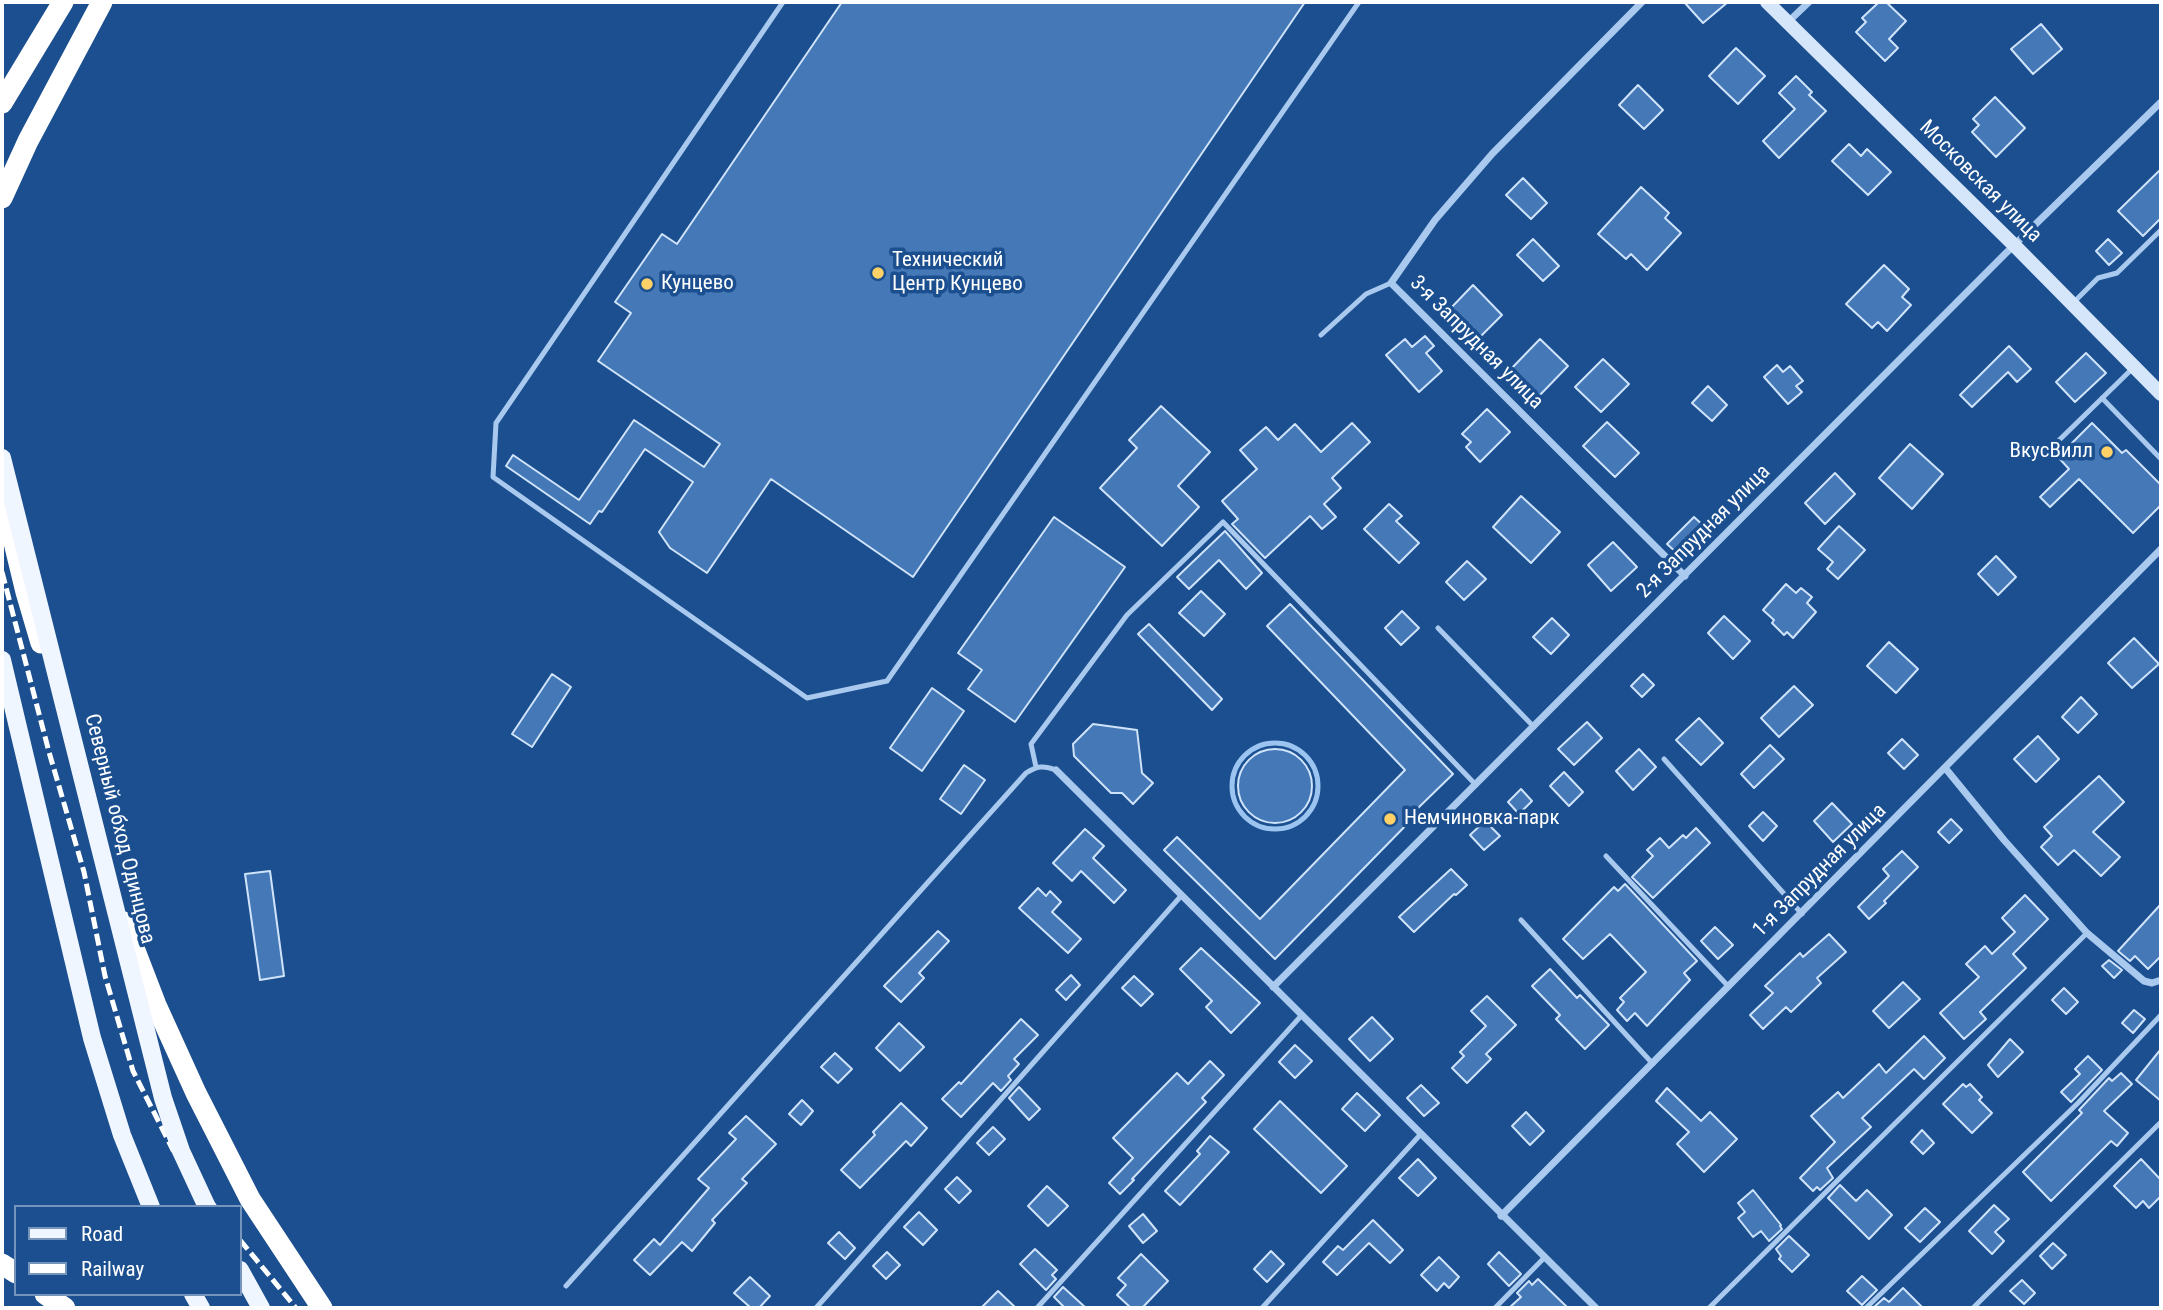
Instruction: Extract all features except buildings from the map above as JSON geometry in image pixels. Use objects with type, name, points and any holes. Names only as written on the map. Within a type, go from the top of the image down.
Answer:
[{"type":"highway","points":[[2,103],[64,2]]},
{"type":"highway","points":[[2,198],[27,141],[102,2]]},
{"type":"highway","points":[[2,493],[26,592],[117,901],[156,1005],[196,1093],[250,1199],[322,1308]]},
{"type":"highway","points":[[49,1296],[65,1308]]},
{"type":"main road","name":"Северный обход Одинцова","points":[[2,458],[163,1098],[181,1151],[206,1205]]},
{"type":"main road","points":[[2,660],[92,1038],[122,1135],[150,1205]]},
{"type":"main road","points":[[242,1274],[261,1308]]},
{"type":"street","name":"3-я Запрудная улица","points":[[1642,2],[1492,153],[1436,220],[1391,283],[1685,576]]},
{"type":"street","name":"Московская улица","points":[[1767,2],[2161,394]]},
{"type":"street","points":[[1788,22],[1810,2]]},
{"type":"street","name":"2-я Запрудная улица","points":[[1273,987],[2161,102]]},
{"type":"street","name":"1-я Запрудная улица","points":[[1501,1216],[2161,549]]},
{"type":"street","points":[[1946,769],[2004,840],[2087,933],[2144,981],[2160,982]]},
{"type":"street","points":[[1056,770],[1596,1308]]},
{"type":"lane","points":[[783,2],[496,423],[494,477],[807,698],[887,681],[1359,2]]},
{"type":"lane","points":[[2072,304],[2098,278],[2117,273],[2161,230]]},
{"type":"lane","points":[[1321,335],[1366,294],[1391,283]]},
{"type":"lane","points":[[2048,451],[2134,367]]},
{"type":"lane","points":[[2102,398],[2161,459]]},
{"type":"lane","points":[[1036,766],[1031,744],[1127,615],[1223,522],[1476,785]]},
{"type":"lane","points":[[1438,628],[1534,727]]},
{"type":"lane","points":[[1664,759],[1802,914]]},
{"type":"lane","points":[[566,1286],[1026,773],[1036,766],[1056,770]]},
{"type":"lane","points":[[1606,856],[1730,987]]},
{"type":"lane","points":[[816,1308],[1181,896]]},
{"type":"lane","points":[[1521,920],[1653,1063]]},
{"type":"lane","points":[[1709,1308],[2087,933]]},
{"type":"lane","points":[[1866,1308],[2078,1102],[2161,1015]]},
{"type":"lane","points":[[1037,1308],[1301,1016]]},
{"type":"lane","points":[[1973,1308],[2161,1122]]},
{"type":"lane","points":[[1262,1308],[1420,1135]]},
{"type":"lane","points":[[1495,1308],[1544,1258]]},
{"type":"waterway","points":[[1275,743],[1299,750],[1311,762],[1318,786],[1311,810],[1299,822],[1275,829],[1251,822],[1239,810],[1232,786],[1239,762],[1251,750],[1275,743]]},
{"type":"railway","points":[[2,572],[49,752],[84,872],[105,976],[133,1071],[173,1150],[214,1205]]},
{"type":"railway","points":[[242,1242],[296,1308]]},
{"type":"place","name":"Технический Центр Кунцево","points":[[878,273]]},
{"type":"place","name":"Кунцево","points":[[647,284]]},
{"type":"place","name":"ВкусВилл","points":[[2107,452]]},
{"type":"place","name":"Немчиновка-парк","points":[[1390,819]]}]
